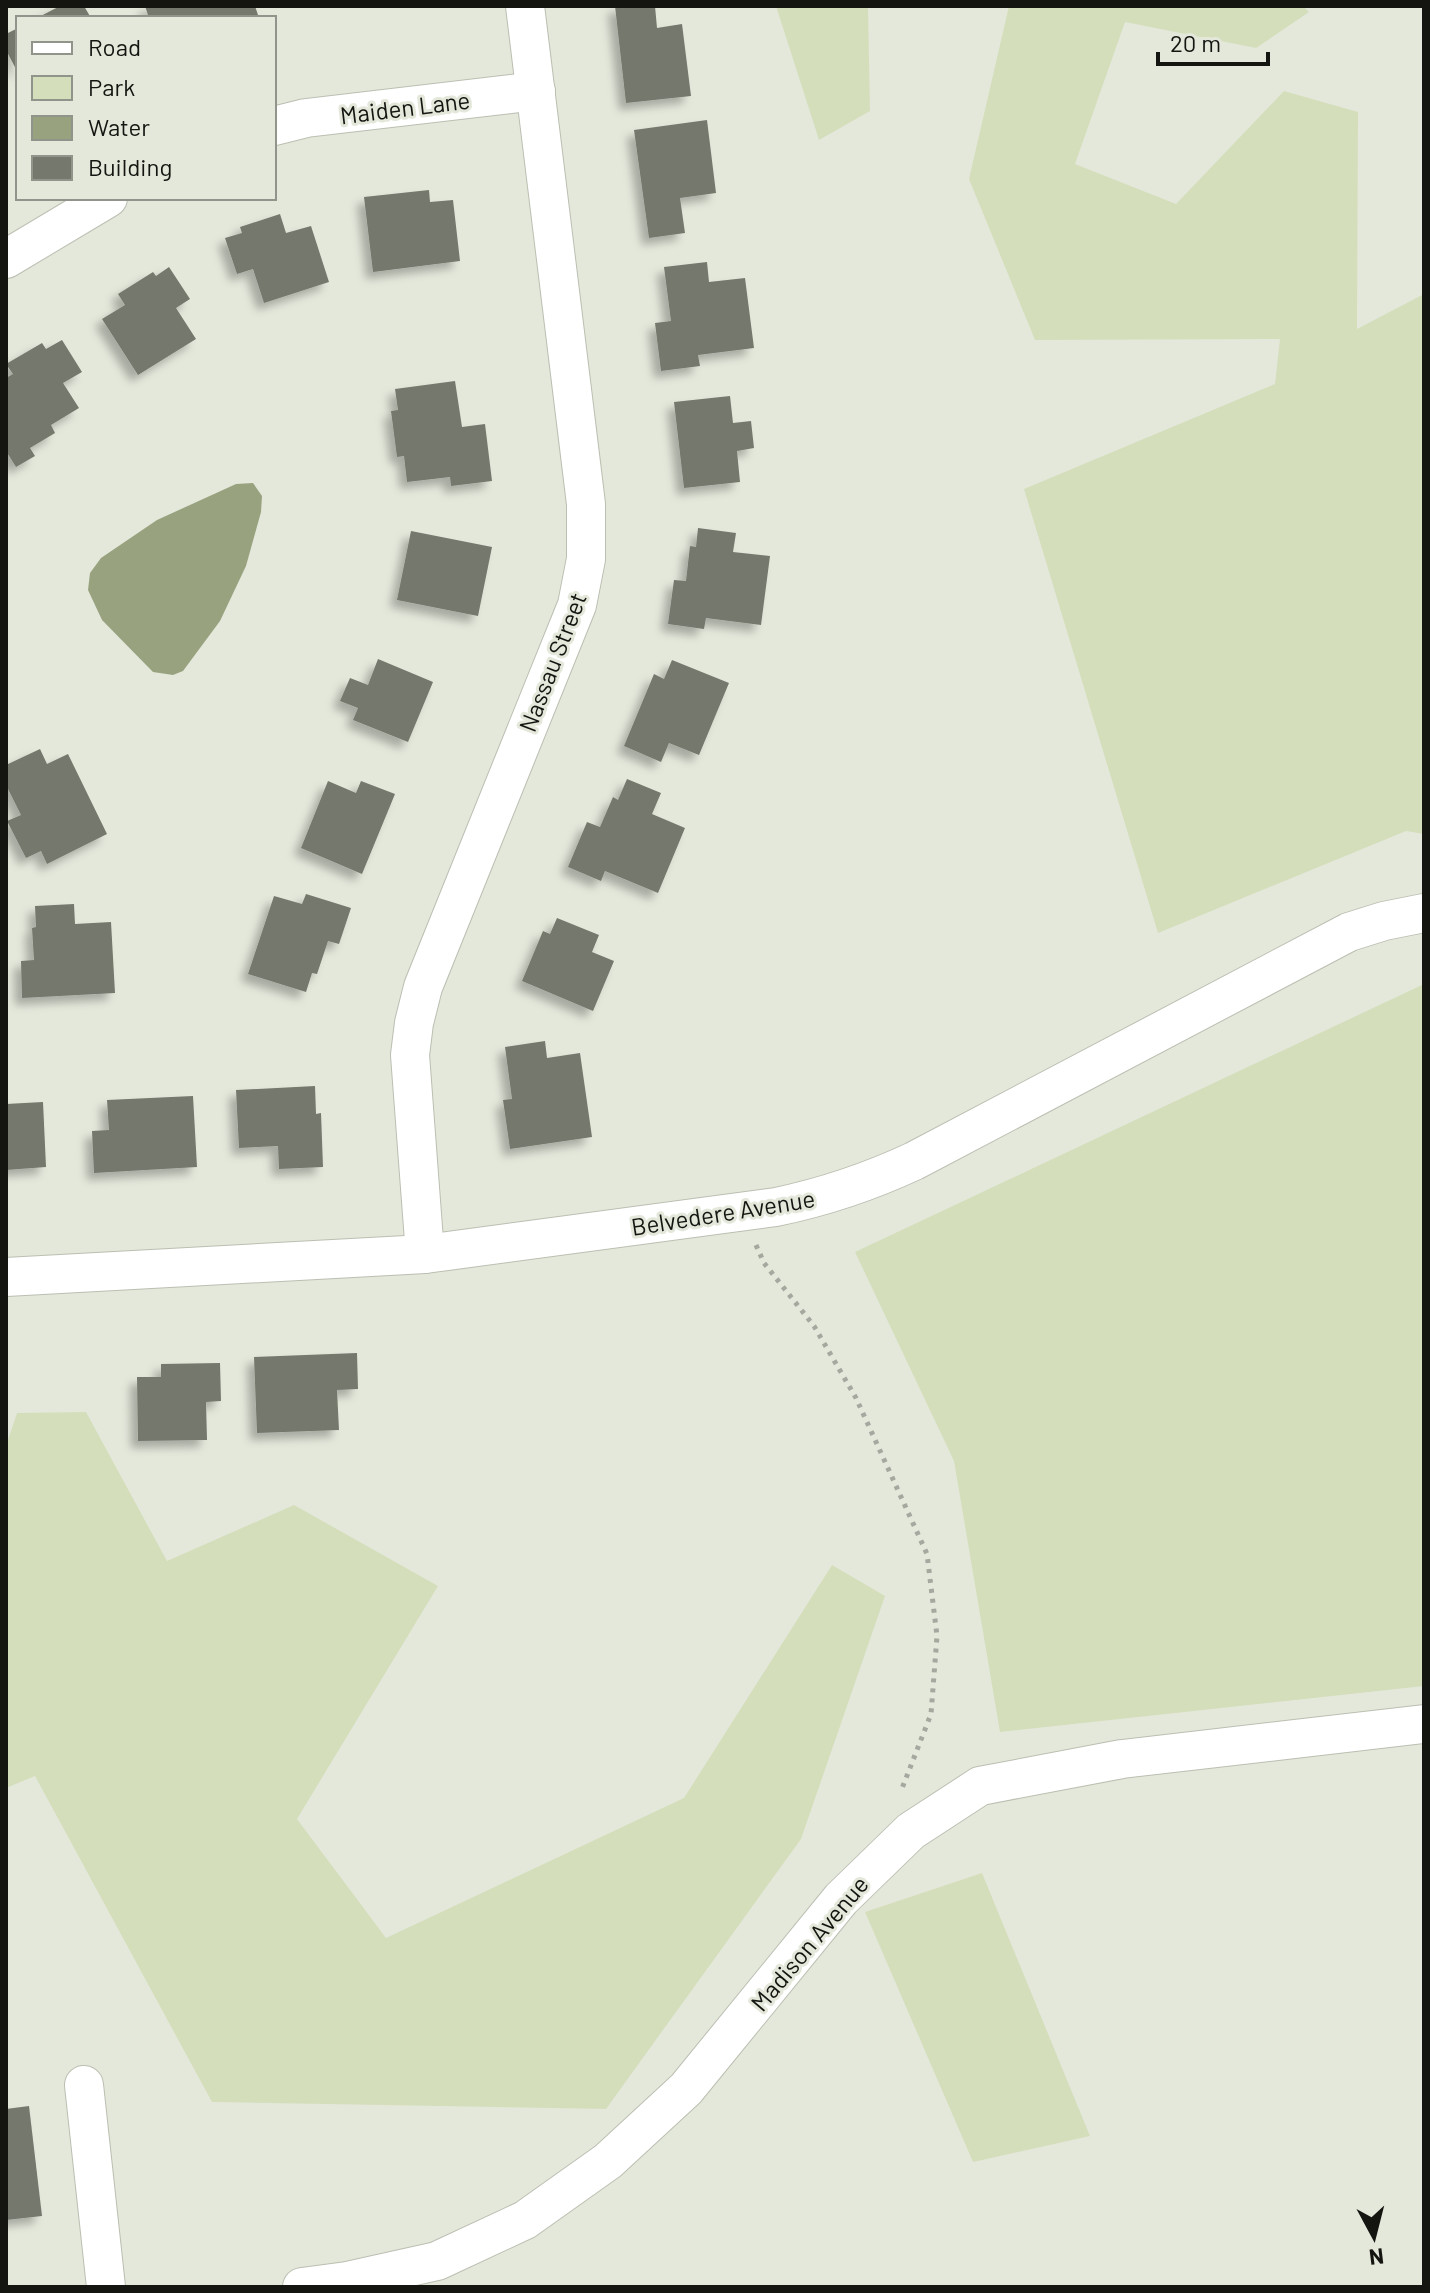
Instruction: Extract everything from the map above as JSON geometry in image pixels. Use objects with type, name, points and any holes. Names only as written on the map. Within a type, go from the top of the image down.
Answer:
[{"type":"street","name":"Nassau Street","points":[[425,1254],[410,1055],[414,1023],[423,987],[577,605],[586,559],[586,504],[525,6]]},
{"type":"street","name":"Maiden Lane","points":[[276,126],[306,118],[536,91]]},
{"type":"street","points":[[6,259],[105,200]]},
{"type":"street","name":"Belvedere Avenue","points":[[6,1277],[425,1254],[810,1200],[880,1177],[1349,932],[1424,913]]},
{"type":"street","name":"Madison Avenue","points":[[302,2287],[347,2281],[437,2261],[525,2220],[608,2161],[686,2089],[841,1899],[911,1831],[980,1786],[1122,1759],[1424,1724]]},
{"type":"street","points":[[84,2085],[106,2287]]},
{"type":"path","points":[[741,1212],[764,1263],[814,1326],[856,1398],[927,1554],[937,1636],[931,1714],[898,1799]]},
{"type":"green space","points":[[776,6],[868,6],[870,111],[819,140]]},
{"type":"green space","points":[[1009,6],[1303,6],[1309,12],[1256,48],[1125,22],[1075,164],[1176,204],[1284,91],[1358,112],[1357,329],[1424,294],[1424,834],[1406,831],[1158,933],[1024,489],[1275,384],[1280,339],[1035,340],[969,179]]},
{"type":"green space","points":[[1424,984],[1424,1686],[1000,1732],[954,1461],[855,1252]]},
{"type":"green space","points":[[86,1412],[167,1561],[294,1505],[438,1586],[297,1819],[386,1938],[684,1798],[832,1565],[885,1596],[801,1839],[606,2109],[212,2102],[35,1776],[6,1788],[6,1446],[17,1413]]},
{"type":"green space","points":[[982,1873],[1090,2136],[973,2162],[865,1912]]},
{"type":"water","points":[[253,483],[262,496],[261,512],[246,566],[220,621],[183,671],[173,675],[153,672],[102,620],[88,590],[90,573],[101,558],[157,520],[236,484]]},
{"type":"building","points":[[60,6],[84,6],[90,16],[41,16]]},
{"type":"building","points":[[145,6],[255,6],[258,16],[148,16]]},
{"type":"building","points":[[615,6],[655,6],[657,28],[682,24],[691,96],[626,103]]},
{"type":"building","points":[[16,29],[16,69],[6,50],[6,34]]},
{"type":"building","points":[[707,120],[716,193],[680,198],[685,233],[649,238],[634,130]]},
{"type":"building","points":[[429,190],[430,202],[453,200],[460,261],[373,272],[364,197]]},
{"type":"building","points":[[280,214],[286,233],[311,226],[329,282],[264,303],[253,269],[237,274],[225,238],[242,233],[240,227]]},
{"type":"building","points":[[707,262],[709,282],[745,278],[754,348],[698,355],[700,366],[661,371],[655,323],[671,321],[664,267]]},
{"type":"building","points":[[169,267],[190,299],[176,308],[196,339],[138,375],[102,319],[125,305],[118,294],[153,272],[156,276]]},
{"type":"building","points":[[62,340],[82,372],[63,383],[79,408],[51,425],[55,433],[30,448],[35,456],[16,467],[6,451],[6,378],[13,374],[6,364],[42,343],[46,349]]},
{"type":"building","points":[[455,381],[462,427],[485,424],[492,481],[451,486],[450,477],[407,482],[404,456],[397,457],[391,411],[398,410],[395,389]]},
{"type":"building","points":[[730,396],[733,423],[751,421],[754,448],[737,451],[740,482],[684,488],[674,402]]},
{"type":"building","points":[[698,528],[736,533],[733,552],[770,556],[761,625],[706,618],[704,629],[668,624],[674,580],[686,581],[690,546],[696,547]]},
{"type":"building","points":[[411,531],[492,547],[478,616],[397,600]]},
{"type":"building","points":[[378,659],[433,682],[408,742],[353,720],[358,708],[340,701],[350,678],[368,685]]},
{"type":"building","points":[[672,660],[729,683],[699,755],[669,743],[661,762],[624,746],[654,674],[664,679]]},
{"type":"building","points":[[40,749],[47,764],[68,754],[107,834],[47,864],[41,851],[26,858],[7,821],[21,815],[6,785],[6,765]]},
{"type":"building","points":[[627,779],[661,793],[652,814],[685,828],[658,893],[605,871],[601,881],[568,867],[587,822],[600,827],[613,797],[618,800]]},
{"type":"building","points":[[328,781],[356,793],[361,781],[395,794],[362,874],[301,848]]},
{"type":"building","points":[[306,894],[351,908],[339,944],[328,941],[317,974],[312,973],[306,992],[248,974],[274,896],[302,904]]},
{"type":"building","points":[[74,904],[75,924],[111,922],[115,993],[22,998],[21,961],[34,960],[32,928],[36,927],[35,906]]},
{"type":"building","points":[[557,918],[599,935],[592,952],[614,961],[593,1011],[522,981],[543,931],[550,934]]},
{"type":"building","points":[[545,1041],[547,1058],[580,1053],[592,1137],[510,1149],[503,1100],[512,1099],[505,1047]]},
{"type":"building","points":[[315,1086],[316,1114],[321,1113],[323,1167],[279,1169],[278,1146],[239,1148],[236,1090]]},
{"type":"building","points":[[193,1096],[197,1167],[94,1173],[92,1131],[109,1130],[107,1100]]},
{"type":"building","points":[[43,1102],[46,1167],[6,1170],[6,1104]]},
{"type":"building","points":[[357,1353],[358,1389],[337,1390],[339,1430],[257,1433],[254,1357]]},
{"type":"building","points":[[220,1363],[221,1401],[206,1402],[207,1440],[138,1441],[137,1377],[161,1377],[161,1364]]},
{"type":"building","points":[[29,2106],[42,2216],[6,2220],[6,2109]]}]
